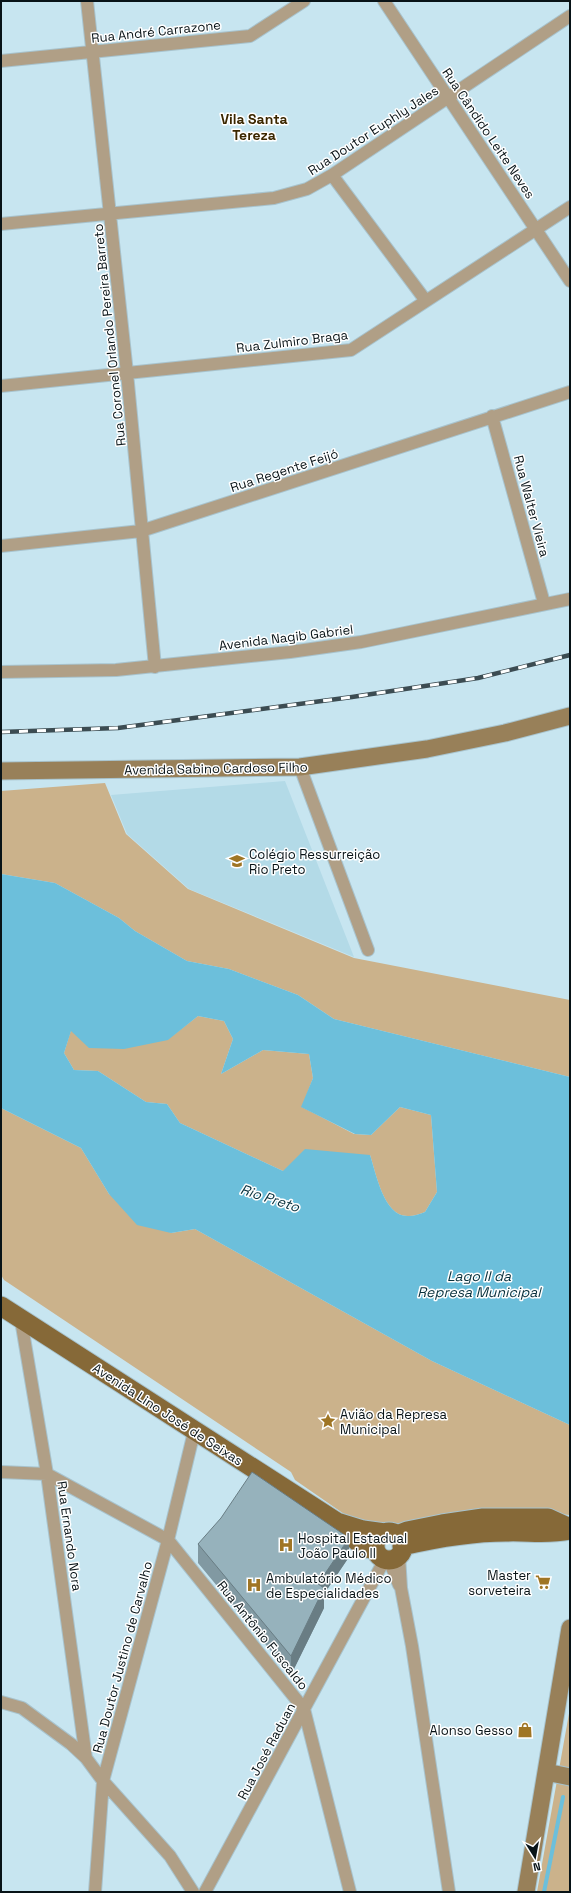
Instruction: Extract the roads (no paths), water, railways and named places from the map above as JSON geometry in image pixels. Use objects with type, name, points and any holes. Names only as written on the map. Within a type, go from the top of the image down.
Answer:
[{"type":"main road","name":"Avenida Sabino Cardoso Filho","points":[[1,771],[300,767],[427,749],[505,733],[570,716]]},
{"type":"main road","name":"Avenida Lino José de Seixas","points":[[1,1306],[20,1320],[194,1432],[337,1522],[363,1530],[390,1548],[463,1534],[506,1532],[553,1534],[570,1529]]},
{"type":"main road","points":[[526,1892],[570,1628]]},
{"type":"main road","points":[[546,1772],[570,1777]]},
{"type":"street","name":"Rua Coronel Orlando Pereira Barreto","points":[[87,1],[111,213],[155,667]]},
{"type":"street","name":"Rua André Carrazone","points":[[1,61],[250,36],[304,1]]},
{"type":"street","name":"Rua Cândido Leite Neves","points":[[384,1],[570,281]]},
{"type":"street","name":"Rua Doutor Euphly Jales","points":[[1,224],[274,198],[307,189],[332,175],[570,16]]},
{"type":"street","points":[[332,175],[426,301]]},
{"type":"street","name":"Rua Zulmiro Braga","points":[[1,386],[351,350],[570,207]]},
{"type":"street","name":"Rua Regente Feijó","points":[[1,546],[141,532],[492,416],[570,392]]},
{"type":"street","name":"Rua Walter Vieira","points":[[492,416],[544,603]]},
{"type":"street","name":"Avenida Nagib Gabriel","points":[[1,672],[116,670],[290,652],[361,642],[544,603],[570,599]]},
{"type":"street","points":[[300,767],[368,950]]},
{"type":"street","name":"Rua Ernando Nora","points":[[20,1320],[47,1474],[86,1758]]},
{"type":"street","name":"Rua Doutor Justino de Carvalho","points":[[95,1892],[103,1781],[168,1540],[194,1432]]},
{"type":"street","points":[[1,1472],[47,1474]]},
{"type":"street","name":"Rua Antônio Fuscaldo","points":[[47,1474],[168,1540],[304,1709],[350,1892]]},
{"type":"street","points":[[390,1548],[394,1576],[401,1588],[412,1646],[449,1892]]},
{"type":"street","name":"Rua José Raduan","points":[[205,1892],[390,1548]]},
{"type":"street","points":[[1,1702],[22,1708],[71,1744],[86,1758],[103,1781],[170,1856],[193,1892]]},
{"type":"water","name":"Lago II da Represa Municipal","points":[[1,874],[55,883],[119,918],[135,931],[187,961],[229,969],[298,995],[334,1019],[570,1077],[570,1425],[432,1361],[195,1229],[171,1233],[137,1225],[109,1194],[81,1148],[1,1108]],"holes":[[[198,1016],[224,1021],[233,1039],[221,1074],[263,1050],[309,1054],[313,1078],[301,1107],[355,1134],[371,1135],[400,1107],[431,1115],[437,1192],[425,1212],[409,1216],[400,1215],[393,1210],[382,1193],[370,1155],[305,1149],[283,1171],[180,1123],[167,1104],[146,1102],[98,1071],[74,1070],[64,1053],[71,1031],[89,1048],[124,1049],[168,1040]]]},
{"type":"waterway","points":[[544,1892],[563,1797]]},
{"type":"railway","points":[[1,732],[118,728],[352,697],[478,678],[570,655]]},
{"type":"place","name":"Colégio Ressurreição Rio Preto","points":[[237,861]]},
{"type":"place","name":"Avião da Represa Municipal","points":[[328,1421]]},
{"type":"place","name":"Hospital Estadual João Paulo II","points":[[286,1545]]},
{"type":"place","name":"Master sorveteira","points":[[543,1582]]},
{"type":"place","name":"Ambulatório Médico de Especialidades","points":[[254,1585]]},
{"type":"place","name":"Alonso Gesso","points":[[525,1730]]},
{"type":"district","name":"Vila Santa Tereza","points":[[254,128]]},
{"type":"water label","name":"Rio Preto","points":[[270,1198]]}]
